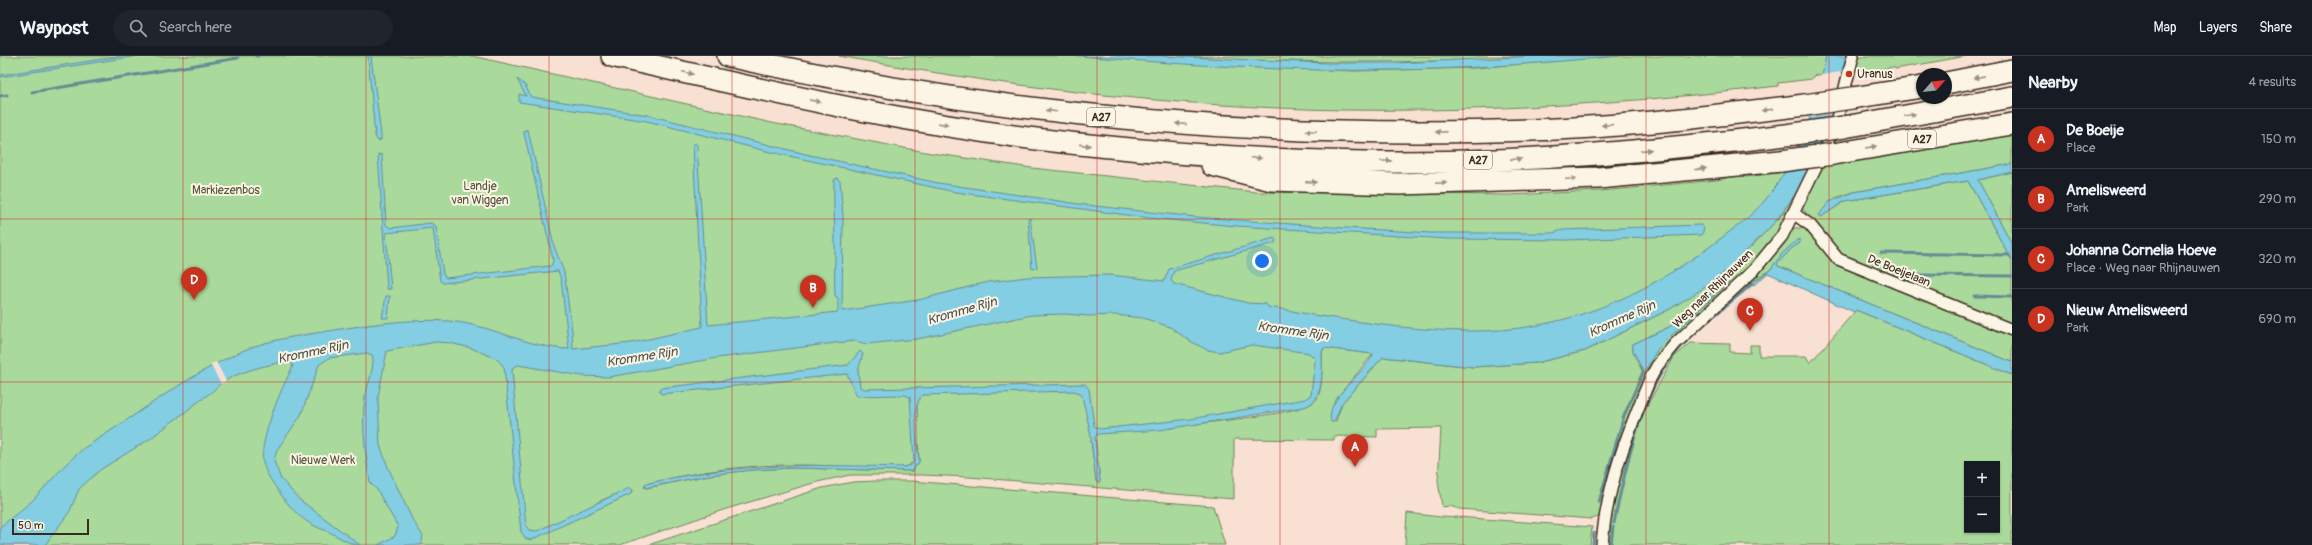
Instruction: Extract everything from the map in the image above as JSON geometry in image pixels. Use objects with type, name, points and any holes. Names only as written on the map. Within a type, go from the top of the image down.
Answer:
[{"type":"highway","name":"A27","points":[[612,56],[797,98],[1001,134],[1161,152],[1310,160],[1492,160],[1643,150],[1794,134],[1844,127],[2012,97]]},
{"type":"highway","name":"A27","points":[[728,56],[941,97],[1067,113],[1238,128],[1398,132],[1558,128],[1682,119],[1805,105],[1916,88]]},
{"type":"highway","points":[[1952,82],[2012,70]]},
{"type":"highway","name":"A27","points":[[1161,152],[1272,180],[1361,183],[1549,180],[1649,174],[1781,161],[1833,154],[2012,124]]},
{"type":"street","name":"Weg naar Rhijnauwen","points":[[1602,545],[1603,524],[1618,465],[1633,421],[1657,366],[1685,333],[1758,265],[1782,236],[1818,165],[1838,115],[1853,56]]},
{"type":"street","name":"De Boeijelaan","points":[[1793,213],[1810,225],[1838,259],[2012,330]]},
{"type":"green space","points":[[0,56],[472,56],[772,123],[931,153],[1032,168],[1256,192],[1508,195],[1601,191],[1717,180],[1740,175],[1746,177],[1792,171],[1788,180],[1755,221],[1718,254],[1663,291],[1589,326],[1491,345],[1385,337],[1322,329],[1313,400],[1190,425],[1278,413],[1309,405],[1316,400],[1320,391],[1322,377],[1322,352],[1324,348],[1373,354],[1341,393],[1332,410],[1331,420],[1333,422],[1336,421],[1342,403],[1383,357],[1473,367],[1536,363],[1585,351],[1670,309],[1730,268],[1779,218],[1814,167],[1774,241],[1756,263],[1730,289],[1688,325],[1675,339],[1653,368],[1628,420],[1601,516],[1592,519],[1459,509],[1450,506],[1442,507],[1438,481],[1441,428],[1377,429],[1377,437],[1334,436],[1334,440],[1234,439],[1234,499],[969,477],[923,475],[850,475],[817,482],[726,509],[620,545],[0,545]],"holes":[[[1727,280],[1728,283],[1657,350],[1643,373],[1633,351],[1633,344],[1669,327]],[[917,402],[919,462],[912,471],[792,468],[752,470],[709,475],[647,488],[644,487],[646,484],[665,479],[743,467],[783,465],[881,468],[907,467],[914,461],[912,403]],[[1095,440],[1100,481],[1098,483],[1096,481],[1091,441]],[[630,488],[633,490],[632,493],[599,508],[598,502]]]},
{"type":"green space","points":[[839,56],[1082,56],[1241,67],[1355,71],[1474,68],[1619,56],[1704,56],[1705,58],[1707,56],[1826,56],[1823,74],[1813,76],[1812,79],[1778,83],[1778,86],[1616,102],[1507,108],[1343,110],[1216,105],[1090,94],[964,77]]},
{"type":"green space","points":[[1162,56],[1537,56],[1443,61],[1350,62]]},
{"type":"green space","points":[[1855,56],[1967,56],[1895,69],[1894,67],[1860,73],[1860,69],[1852,70]]},
{"type":"green space","points":[[2012,132],[2012,164],[1854,192],[1835,198],[1819,215],[1821,217],[1845,201],[1968,181],[2012,261],[2012,326],[1843,258],[1802,208],[1802,204],[1820,166]]},
{"type":"green space","points":[[2012,172],[2012,244],[1978,180]]},
{"type":"green space","points":[[1794,228],[1803,228],[1808,230],[1834,261],[2012,334],[2012,362],[1778,266],[1777,264],[1792,248],[1800,243],[1799,239],[1783,253],[1770,270],[1747,285],[1747,281]]},
{"type":"green space","points":[[1856,310],[2012,375],[2012,545],[1605,545],[1609,510],[1636,422],[1643,413],[1674,357],[1691,343],[1730,344],[1730,352],[1750,353],[1750,345],[1759,345],[1759,356],[1806,356],[1810,363]]},
{"type":"green space","points":[[911,481],[1213,506],[1225,545],[648,545],[822,488],[853,482]]},
{"type":"green space","points":[[1407,513],[1440,517],[1592,527],[1590,545],[1405,545]]},
{"type":"water","points":[[122,56],[138,56],[0,77],[0,75]]},
{"type":"water","points":[[368,56],[371,56],[381,135],[381,140],[378,141],[375,136]]},
{"type":"water","points":[[1082,56],[1162,56],[1328,63],[1397,63],[1537,56],[1619,56],[1478,67],[1315,70],[1237,67]]},
{"type":"water","name":"Kromme Rijn","points":[[1826,56],[1848,56],[1840,94],[1825,140],[1801,187],[1774,223],[1730,268],[1707,286],[1670,309],[1585,351],[1536,363],[1473,367],[1383,357],[1342,403],[1334,422],[1331,422],[1331,413],[1334,404],[1347,386],[1363,369],[1373,354],[1324,348],[1322,352],[1322,376],[1319,392],[1316,399],[1311,404],[1304,407],[1160,430],[1098,434],[1095,437],[1100,482],[1098,483],[1096,481],[1090,431],[1082,396],[1080,393],[1074,391],[923,395],[919,400],[916,416],[916,437],[919,462],[912,471],[792,468],[752,470],[709,475],[645,488],[646,484],[678,477],[743,468],[775,466],[905,467],[911,465],[914,461],[910,397],[905,395],[857,396],[847,374],[661,394],[659,391],[661,388],[848,365],[860,351],[863,354],[858,371],[860,387],[865,389],[1085,384],[1089,389],[1094,426],[1100,429],[1190,419],[1305,399],[1311,395],[1315,359],[1309,353],[1252,345],[1220,352],[1207,350],[1190,341],[1170,327],[1143,318],[1114,315],[1089,316],[1065,314],[1032,315],[917,339],[866,344],[855,341],[835,343],[717,358],[609,377],[582,376],[518,365],[513,367],[512,371],[526,526],[529,530],[537,531],[629,488],[633,490],[631,494],[531,540],[526,539],[521,532],[504,367],[497,359],[471,348],[450,343],[436,342],[387,351],[378,397],[380,445],[388,467],[412,519],[423,536],[421,545],[378,545],[395,536],[398,527],[377,490],[370,483],[364,429],[364,407],[373,359],[372,355],[367,353],[329,358],[319,365],[301,415],[277,450],[274,461],[281,479],[300,500],[360,545],[347,542],[302,518],[279,492],[264,467],[264,440],[272,413],[293,366],[289,361],[238,374],[220,384],[151,438],[100,470],[79,489],[70,511],[45,545],[0,545],[0,527],[32,501],[66,464],[84,448],[181,384],[242,351],[269,342],[349,328],[382,323],[432,320],[479,326],[539,345],[569,349],[561,279],[558,271],[443,283],[440,281],[433,228],[386,233],[391,289],[387,289],[378,154],[382,155],[386,225],[391,228],[431,223],[436,226],[443,274],[446,278],[550,266],[552,265],[553,260],[524,133],[524,130],[528,130],[554,246],[564,272],[573,349],[631,343],[702,327],[693,145],[695,143],[697,145],[708,325],[838,312],[838,298],[835,296],[834,196],[834,180],[837,178],[840,181],[843,216],[842,311],[918,300],[988,282],[1027,277],[1110,275],[1164,281],[1169,269],[1274,238],[1276,240],[1275,243],[1174,271],[1171,280],[1174,284],[1248,303],[1266,304],[1268,307],[1320,316],[1380,325],[1433,330],[1504,330],[1569,318],[1600,308],[1630,295],[1659,280],[1688,262],[1749,217],[1766,199],[1788,167],[1797,149],[1805,131],[1817,94]]},
{"type":"water","points":[[517,79],[525,85],[531,97],[648,115],[810,155],[938,183],[1086,205],[1196,217],[1432,233],[1552,233],[1563,230],[1701,225],[1704,228],[1702,235],[1567,240],[1448,239],[1236,226],[1149,218],[955,192],[766,151],[647,121],[519,102],[519,94],[526,96]]},
{"type":"water","points":[[2012,164],[2012,172],[1978,180],[2012,244],[2012,261],[1968,181],[1845,201],[1821,217],[1819,215],[1829,202],[1854,192]]},
{"type":"water","points":[[1030,218],[1037,268],[1032,269],[1028,219]]},
{"type":"water","points":[[1798,239],[1800,243],[1792,248],[1777,264],[1778,266],[2012,362],[2012,375],[1856,310],[1854,312],[1768,273],[1754,285],[1751,284],[1770,270],[1783,253]]},
{"type":"water","points":[[1727,280],[1728,282],[1657,350],[1644,373],[1633,351],[1633,344],[1669,327]]},
{"type":"water","points":[[386,296],[390,296],[388,318],[382,318]]},
{"type":"pier","points":[[1847,71],[1837,113],[1808,117],[1821,75]]},
{"type":"pier","points":[[216,362],[226,381],[221,384],[210,364]]},
{"type":"waterway","points":[[32,92],[238,58]]},
{"type":"waterway","points":[[0,96],[7,95]]},
{"type":"waterway","points":[[1881,253],[2009,255]]},
{"type":"waterway","points":[[1919,275],[2012,276]]},
{"type":"waterway","points":[[1614,523],[1635,435],[1652,391],[1662,372],[1673,356],[1691,337],[1711,318],[1752,284]]},
{"type":"waterway","points":[[1974,296],[2012,297]]},
{"type":"waterway","points":[[1599,502],[1624,416],[1643,372]]},
{"type":"waterway","points":[[1611,545],[1613,527]]},
{"type":"waterway","points":[[1593,545],[1594,533]]},
{"type":"place","name":"Uranus","points":[[1849,74]]},
{"type":"place","name":"Nieuw Amelisweerd","points":[[194,300]]},
{"type":"place","name":"Amelisweerd","points":[[813,308]]},
{"type":"place","name":"Johanna Cornelia Hoeve","points":[[1750,331]]},
{"type":"place","name":"De Boeije","points":[[1355,467]]},
{"type":"park label","name":"Markiezenbos","points":[[226,190]]},
{"type":"park label","name":"Landje van Wiggen","points":[[480,193]]},
{"type":"park label","name":"Nieuwe Werk","points":[[323,460]]}]
